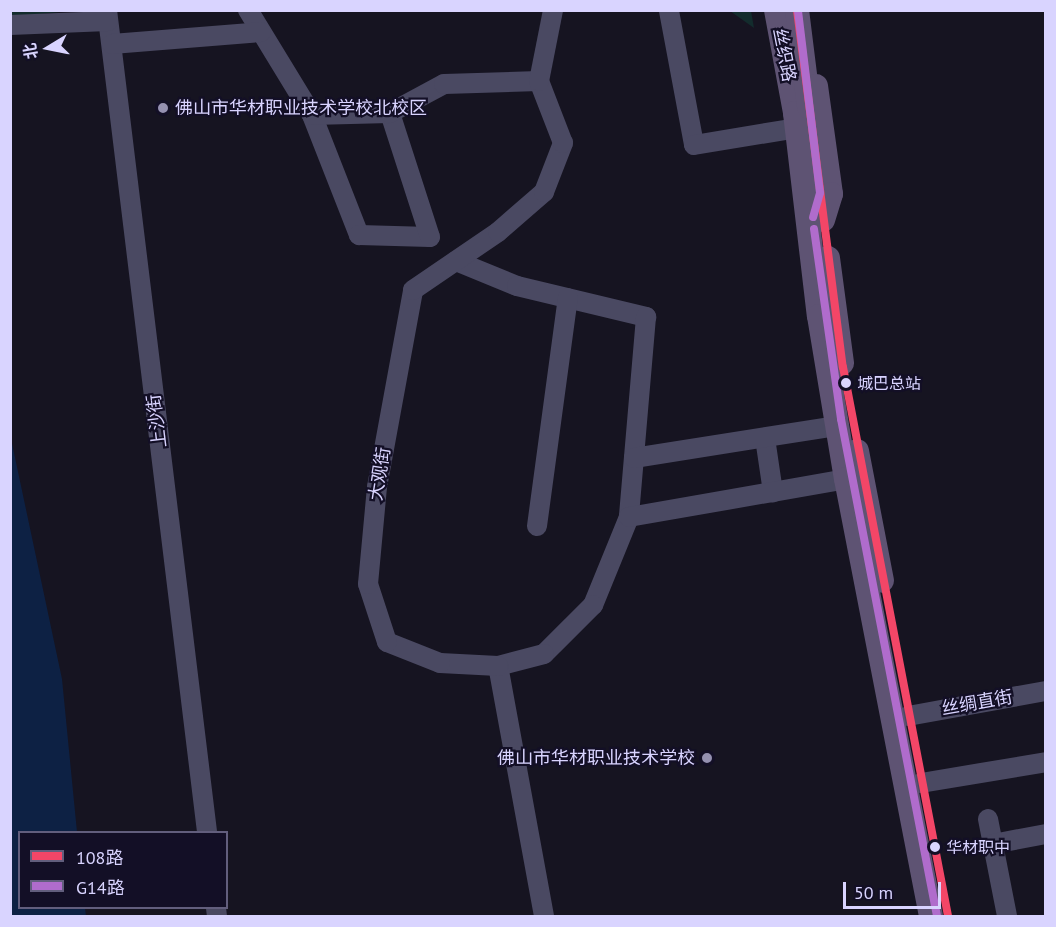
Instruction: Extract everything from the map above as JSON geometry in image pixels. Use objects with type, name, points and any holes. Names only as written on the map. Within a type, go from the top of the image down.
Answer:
[{"type":"main road","name":"丝织路","points":[[776,10],[797,128],[819,316],[846,479],[931,916]]},
{"type":"main road","name":"丝织路","points":[[797,10],[823,220],[851,417],[948,916]]},
{"type":"main road","points":[[808,10],[831,194],[823,220]]},
{"type":"street","points":[[248,10],[312,115],[359,235],[430,237],[390,113]]},
{"type":"street","points":[[312,115],[390,113],[444,84],[539,81],[553,10]]},
{"type":"street","points":[[669,10],[694,145],[797,128]]},
{"type":"street","points":[[10,25],[108,16]]},
{"type":"street","name":"上沙街","points":[[108,16],[207,831]]},
{"type":"street","points":[[111,44],[261,32]]},
{"type":"street","name":"大观街","points":[[498,666],[440,663],[387,642],[368,584],[377,487],[414,290],[498,232],[544,192],[563,143],[539,81]]},
{"type":"street","points":[[456,261],[517,286],[646,316],[629,517],[593,604],[544,654],[498,666],[544,916]]},
{"type":"street","points":[[537,526],[568,298]]},
{"type":"street","points":[[634,458],[837,426]]},
{"type":"street","points":[[765,438],[774,492]]},
{"type":"street","points":[[629,517],[846,479]]},
{"type":"street","name":"丝绸直街","points":[[908,716],[1046,691]]},
{"type":"street","points":[[921,783],[1046,762]]},
{"type":"street","points":[[988,819],[1007,916]]},
{"type":"street","points":[[993,844],[1046,834]]},
{"type":"green space","points":[[11,10],[69,11],[11,17]]},
{"type":"green space","points":[[730,11],[751,11],[754,28]]},
{"type":"water","points":[[10,434],[62,679],[77,831],[18,831],[18,909],[85,909],[86,916],[11,916]]},
{"type":"transit line","name":"108路","points":[[797,10],[843,367],[948,916]]},
{"type":"transit line","name":"G14路","points":[[798,11],[820,193],[813,217]]},
{"type":"transit line","name":"G14路","points":[[814,229],[841,419],[937,916]]},
{"type":"place","name":"佛山市华材职业技术学校北校区","points":[[163,108]]},
{"type":"place","name":"城巴总站","points":[[846,383]]},
{"type":"place","name":"佛山市华材职业技术学校","points":[[707,758]]},
{"type":"place","name":"华材职中","points":[[935,847]]}]
